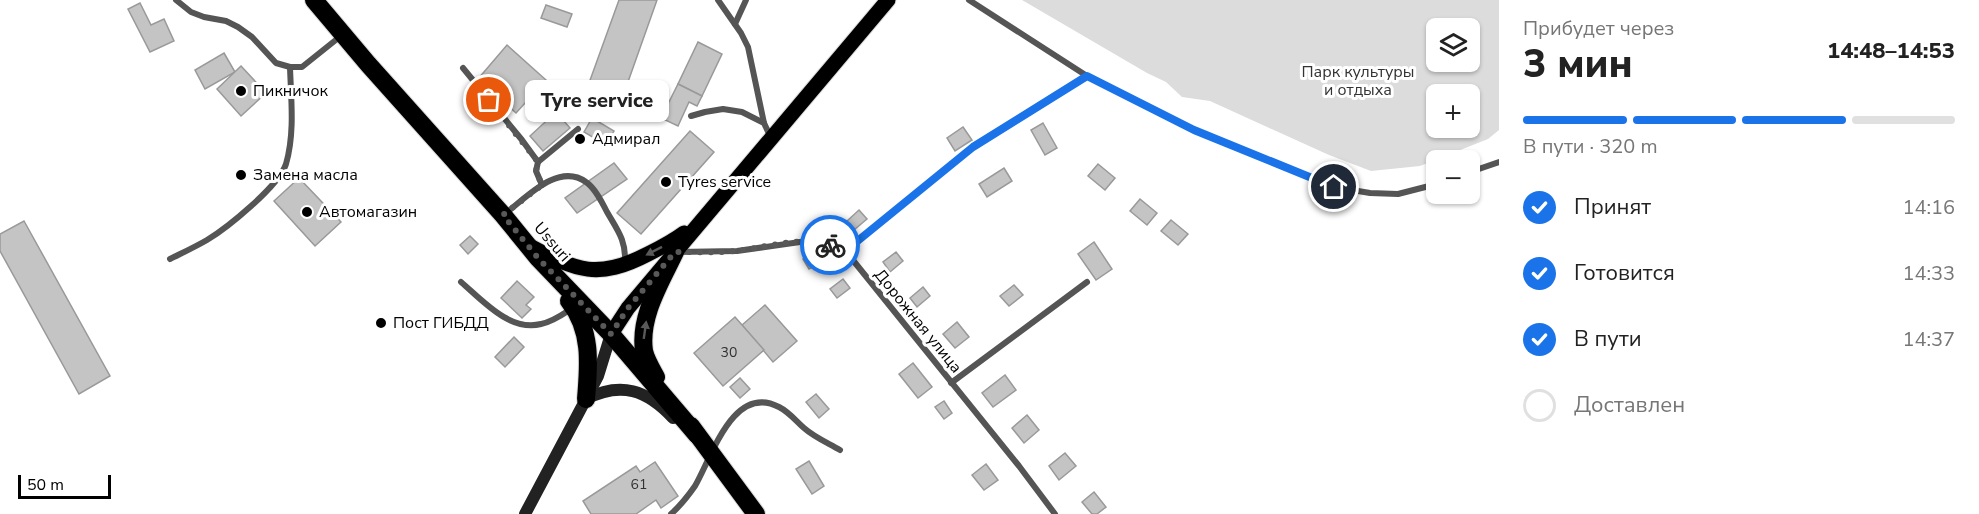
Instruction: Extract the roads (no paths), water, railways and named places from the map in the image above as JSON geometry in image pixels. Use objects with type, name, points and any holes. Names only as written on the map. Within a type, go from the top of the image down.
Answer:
[{"type":"highway","name":"Ussuri","points":[[314,0],[532,251],[611,334],[697,435],[756,514]]},
{"type":"highway","points":[[532,251],[574,308],[587,338],[586,399]]},
{"type":"highway","points":[[675,252],[648,312],[643,339],[644,352],[656,377],[697,435]]},
{"type":"main road","points":[[611,334],[628,308],[888,0]]},
{"type":"main road","points":[[532,251],[579,267],[607,270],[625,266],[673,242],[703,219]]},
{"type":"street","points":[[525,514],[598,376],[611,334]]},
{"type":"street","points":[[586,399],[606,390],[619,389],[633,392],[653,401],[667,412],[697,444],[710,453]]},
{"type":"lane","points":[[176,0],[191,12],[226,21],[238,27],[276,63],[290,67],[302,67],[342,34]]},
{"type":"lane","points":[[718,0],[748,47],[764,123],[772,139]]},
{"type":"lane","points":[[735,24],[746,0]]},
{"type":"lane","points":[[969,0],[1087,76],[1194,130],[1334,187],[1370,193],[1398,194],[1426,187]]},
{"type":"lane","points":[[170,259],[208,239],[266,193],[277,181],[285,166],[290,144],[292,120],[290,67]]},
{"type":"lane","points":[[463,68],[538,162]]},
{"type":"lane","points":[[844,252],[973,147],[1087,76]]},
{"type":"lane","points":[[691,116],[723,110],[742,112],[764,123]]},
{"type":"lane","points":[[542,185],[536,171],[538,162],[578,129]]},
{"type":"lane","points":[[1480,169],[1499,162]]},
{"type":"lane","points":[[503,215],[542,185],[558,177],[567,176],[587,182],[622,236],[625,266]]},
{"type":"lane","name":"Дорожная улица","points":[[675,252],[737,251],[820,241],[844,252],[1019,466],[1055,514]]},
{"type":"lane","points":[[461,282],[492,309],[520,324],[530,326],[543,324],[574,308]]},
{"type":"lane","points":[[951,382],[1087,282]]},
{"type":"lane","points":[[671,514],[695,486],[710,453],[739,410],[751,403],[778,406],[805,429],[840,450]]},
{"type":"place","name":"Пикничок","points":[[241,91]]},
{"type":"place","name":"Tyre service","points":[[489,100]]},
{"type":"place","name":"Адмирал","points":[[580,139]]},
{"type":"place","name":"Замена масла","points":[[241,175]]},
{"type":"place","name":"Tyres service","points":[[666,182]]},
{"type":"place","name":"Автомагазин","points":[[307,212]]},
{"type":"place","name":"Пост ГИБДД","points":[[381,323]]},
{"type":"park label","name":"Парк культуры и отдыха","points":[[1358,81]]}]
